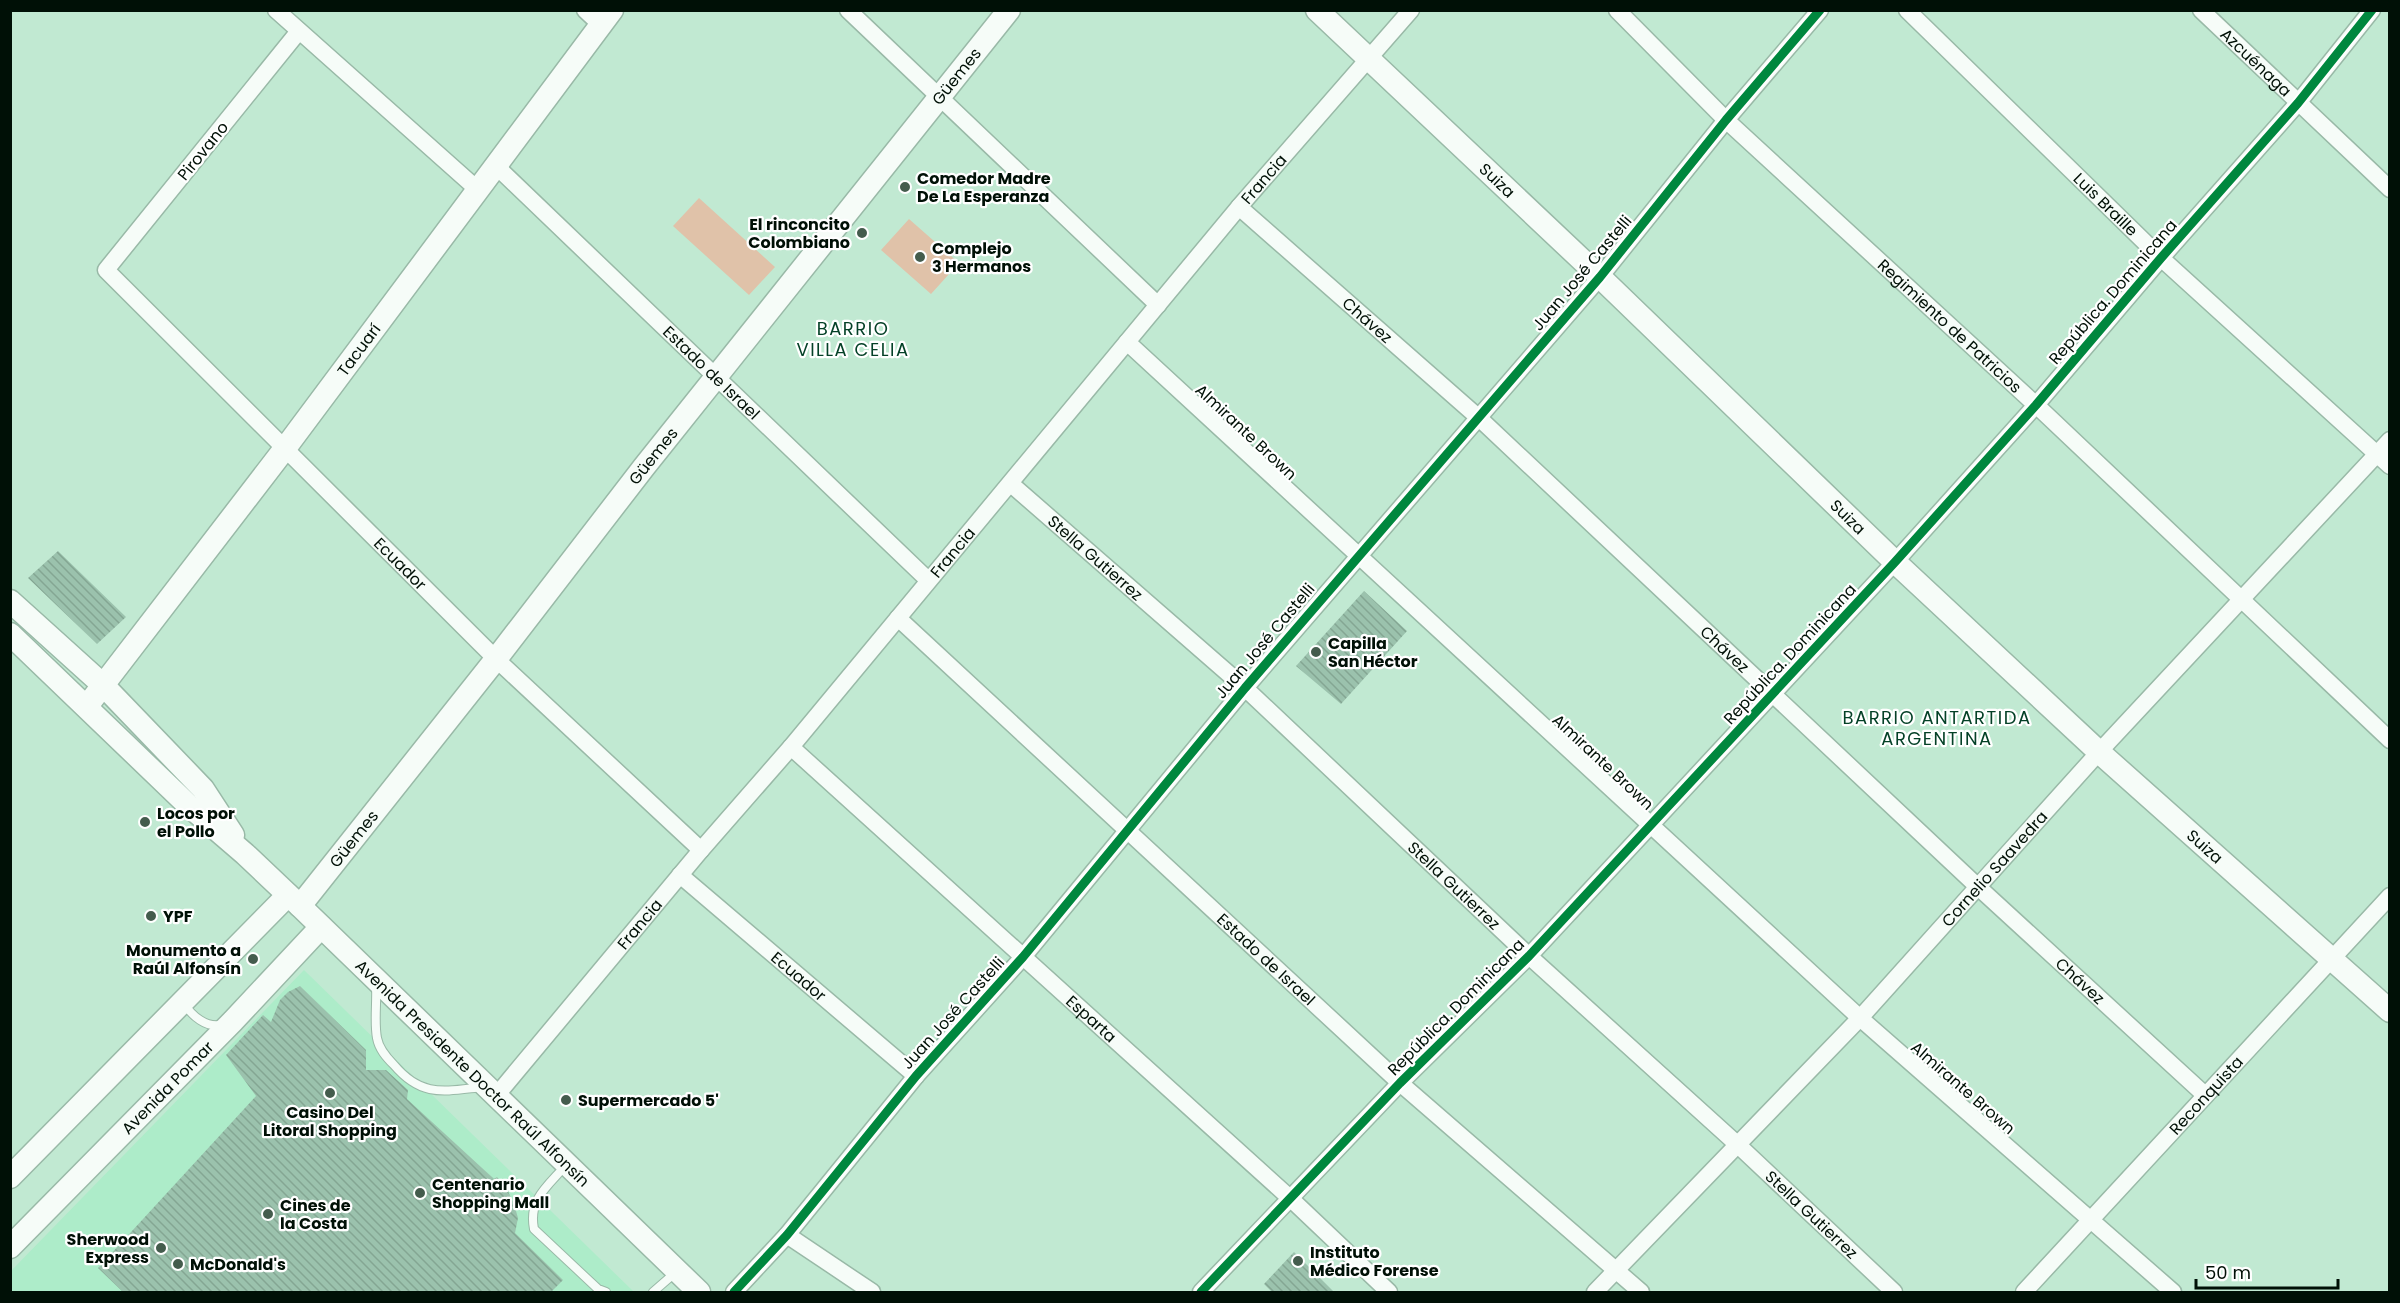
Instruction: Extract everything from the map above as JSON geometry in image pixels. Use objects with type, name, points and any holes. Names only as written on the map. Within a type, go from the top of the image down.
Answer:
[{"type":"street","points":[[276,10],[477,189]]},
{"type":"street","points":[[848,10],[1158,304]]},
{"type":"street","name":"Güemes","points":[[294,900],[496,659],[717,376],[1009,10]]},
{"type":"street","name":"Suiza","points":[[1317,10],[1600,277],[1895,562],[2099,752],[2390,1011]]},
{"type":"street","name":"Francia","points":[[491,1091],[791,747],[1239,207],[1411,10]]},
{"type":"street","name":"Regimiento de Patricios","points":[[1617,10],[1726,120],[2036,405],[2390,740]]},
{"type":"street","name":"Juan José Castelli","points":[[734,1293],[787,1235],[916,1076],[1023,957],[1245,688],[1600,277],[1726,120],[1820,10]]},
{"type":"street","name":"Luis Braille","points":[[1907,10],[2161,258],[2390,466]]},
{"type":"street","name":"Azcuénaga","points":[[2201,10],[2390,189]]},
{"type":"street","name":"República. Dominicana","points":[[1202,1293],[1400,1083],[1529,956],[1895,562],[2036,405],[2161,258],[2298,103],[2372,10]]},
{"type":"street","name":"Tacuarí","points":[[87,706],[286,447],[495,165],[599,15]]},
{"type":"street","name":"Pirovano","points":[[106,270],[299,31]]},
{"type":"street","name":"Estado de Israel","points":[[495,165],[928,580]]},
{"type":"street","name":"Chávez","points":[[1239,207],[1479,418],[1977,886],[2205,1095]]},
{"type":"street","name":"Ecuador","points":[[106,270],[496,659],[701,850]]},
{"type":"street","name":"Almirante Brown","points":[[1127,342],[1860,1018],[2173,1293]]},
{"type":"street","name":"Cornelio Saavedra","points":[[1594,1293],[1860,1018],[2099,752],[2390,440]]},
{"type":"street","name":"Stella Gutierrez","points":[[1011,484],[1245,688],[1529,956],[1738,1145],[1893,1293]]},
{"type":"street","name":"Avenida Presidente Doctor Raúl Alfonsín","points":[[10,601],[103,685],[203,789],[245,854]]},
{"type":"street","name":"Estado de Israel","points":[[898,618],[1400,1083],[1641,1293]]},
{"type":"street","name":"Avenida Presidente Doctor Raúl Alfonsín","points":[[10,634],[188,806],[245,854],[294,900],[686,1283]]},
{"type":"street","name":"Esparta","points":[[791,747],[1291,1199],[1389,1293]]},
{"type":"street","name":"Ecuador","points":[[681,875],[916,1076]]},
{"type":"street","name":"Reconquista","points":[[2024,1293],[2390,896]]},
{"type":"street","points":[[10,1177],[183,1002],[294,900]]},
{"type":"street","name":"Avenida Pomar","points":[[10,1247],[321,927]]},
{"type":"street","points":[[787,1235],[872,1293]]},
{"type":"lane","points":[[376,980],[377,1038],[382,1052],[396,1068],[414,1084],[428,1090],[491,1091]]},
{"type":"lane","points":[[183,1002],[190,1013],[205,1022],[219,1026],[232,1021]]},
{"type":"lane","points":[[566,1165],[533,1204],[531,1216],[534,1228],[600,1291]]},
{"type":"lane","points":[[653,1293],[686,1283]]},
{"type":"shaded area","points":[[699,198],[775,267],[749,295],[673,226]]},
{"type":"shaded area","name":"Complejo 3 Hermanos","points":[[909,219],[959,263],[931,294],[881,250]]},
{"type":"shaded area","points":[[304,970],[634,1292],[11,1292],[10,1272]]},
{"type":"building","points":[[58,551],[126,617],[97,644],[28,578]]},
{"type":"building","name":"Capilla San Héctor","points":[[1364,591],[1407,631],[1341,704],[1296,666]]},
{"type":"building","name":"Centenario Shopping Mall","points":[[300,986],[366,1050],[366,1070],[386,1070],[408,1090],[407,1099],[494,1179],[497,1177],[507,1189],[518,1218],[515,1233],[563,1280],[550,1293],[124,1293],[98,1268],[256,1096],[226,1055],[263,1015],[271,1022],[280,1000],[288,992]]},
{"type":"building","name":"Instituto Médico Forense","points":[[1294,1252],[1335,1293],[1273,1293],[1264,1284]]},
{"type":"cycle path","points":[[734,1292],[787,1235],[916,1076],[1023,957],[1245,688],[1600,277],[1726,120],[1820,10]]},
{"type":"cycle path","points":[[1201,1292],[1400,1083],[1529,956],[1895,562],[2036,405],[2161,258],[2298,103],[2372,10]]},
{"type":"place","name":"Comedor Madre De La Esperanza","points":[[905,187]]},
{"type":"place","name":"El rinconcito Colombiano","points":[[862,233]]},
{"type":"place","name":"Complejo 3 Hermanos","points":[[920,257]]},
{"type":"place","name":"Capilla San Héctor","points":[[1316,652]]},
{"type":"place","name":"Locos por el Pollo","points":[[145,822]]},
{"type":"place","name":"YPF","points":[[151,916]]},
{"type":"place","name":"Monumento a Raúl Alfonsín","points":[[253,959]]},
{"type":"place","name":"Casino Del Litoral Shopping","points":[[330,1093]]},
{"type":"place","name":"Supermercado 5'","points":[[566,1100]]},
{"type":"place","name":"Centenario Shopping Mall","points":[[420,1193]]},
{"type":"place","name":"Cines de la Costa","points":[[268,1214]]},
{"type":"place","name":"Sherwood Express","points":[[161,1248]]},
{"type":"place","name":"Instituto Médico Forense","points":[[1298,1261]]},
{"type":"place","name":"McDonald's","points":[[178,1264]]},
{"type":"district","name":"BARRIO VILLA CELIA","points":[[853,338]]},
{"type":"district","name":"BARRIO ANTARTIDA ARGENTINA","points":[[1937,727]]}]
